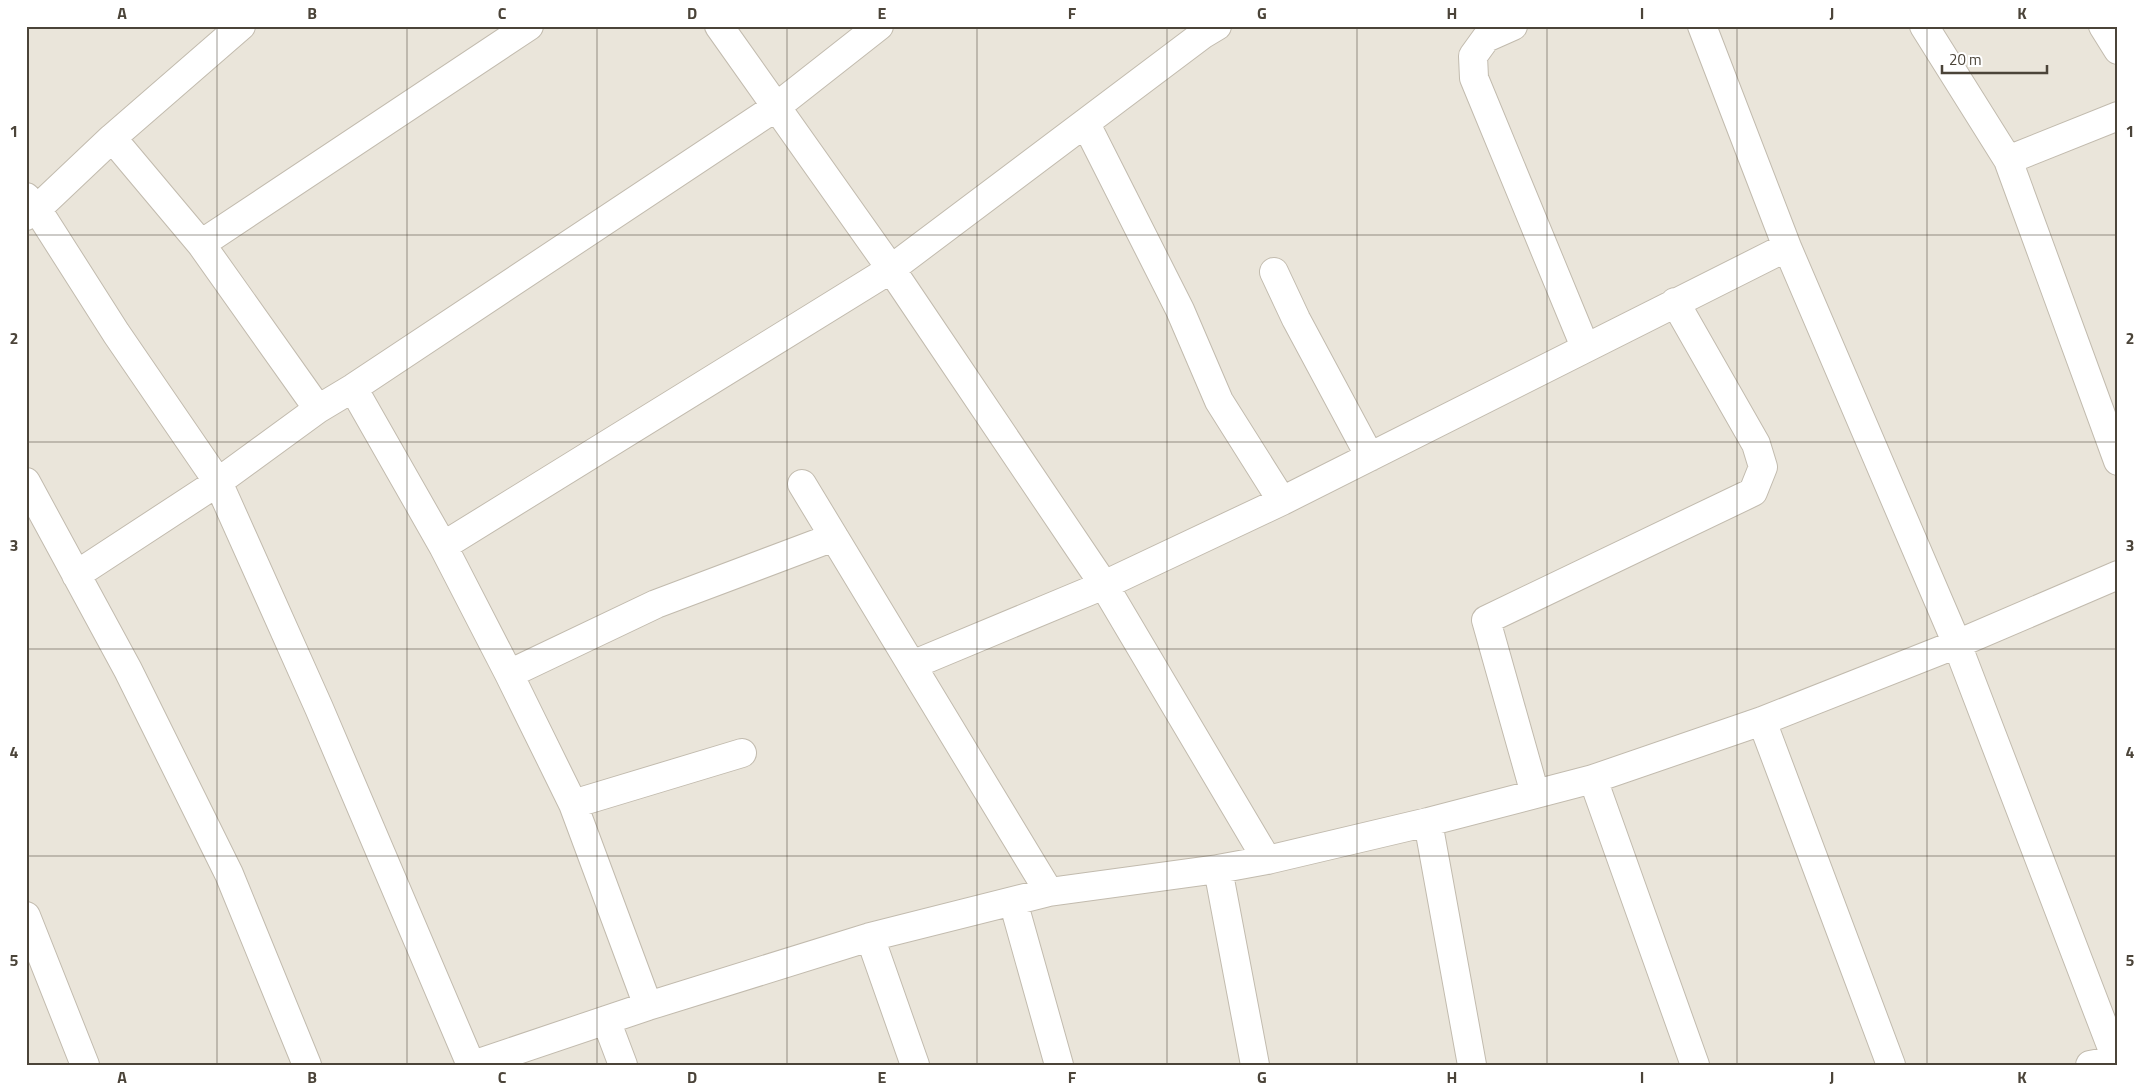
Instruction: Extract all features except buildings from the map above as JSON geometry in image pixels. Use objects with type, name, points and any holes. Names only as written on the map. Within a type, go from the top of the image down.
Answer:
[{"type":"street","points":[[241,26],[30,207],[218,482],[319,708],[472,1065],[648,1006],[870,937],[1049,892],[1218,869],[1267,860],[1428,822],[1594,779],[1762,721],[1957,644],[2118,575]]},
{"type":"street","points":[[201,244],[529,26]]},
{"type":"street","points":[[719,26],[891,269],[1104,585],[1267,860]]},
{"type":"street","points":[[76,575],[218,482],[318,408],[353,388],[776,107],[879,26]]},
{"type":"street","points":[[1513,26],[1486,38],[1473,56],[1474,78],[1586,347]]},
{"type":"street","points":[[1702,26],[1788,247],[1957,644],[2108,1063]]},
{"type":"street","points":[[1924,26],[2008,160],[2118,461]]},
{"type":"street","points":[[2102,26],[2118,50]]},
{"type":"street","points":[[443,546],[891,269],[1086,124],[1206,29]]},
{"type":"street","points":[[2008,160],[2118,116]]},
{"type":"street","points":[[1086,124],[1180,310],[1219,401],[1282,501]]},
{"type":"street","points":[[112,138],[201,244],[318,408]]},
{"type":"street","points":[[912,666],[1104,585],[1282,501],[1675,302],[1788,247]]},
{"type":"street","points":[[1274,272],[1296,319],[1370,457]]},
{"type":"street","points":[[1535,794],[1486,620],[1753,492],[1763,467],[1756,444],[1675,302]]},
{"type":"street","points":[[353,388],[443,546],[573,804],[648,1006]]},
{"type":"street","points":[[26,482],[128,670],[229,874],[307,1065]]},
{"type":"street","points":[[802,484],[1049,892]]},
{"type":"street","points":[[509,674],[656,604],[834,537]]},
{"type":"street","points":[[1762,721],[1891,1065]]},
{"type":"street","points":[[573,804],[742,753]]},
{"type":"street","points":[[1594,779],[1694,1065]]},
{"type":"street","points":[[1428,822],[1472,1065]]},
{"type":"street","points":[[1218,869],[1255,1065]]},
{"type":"street","points":[[1013,901],[1059,1065]]},
{"type":"street","points":[[26,916],[85,1065]]},
{"type":"street","points":[[870,937],[915,1065]]},
{"type":"street","points":[[606,1020],[623,1065]]},
{"type":"shaded area","points":[[26,26],[2118,26],[2118,1065],[26,1065],[26,222],[46,208],[26,181]]}]
